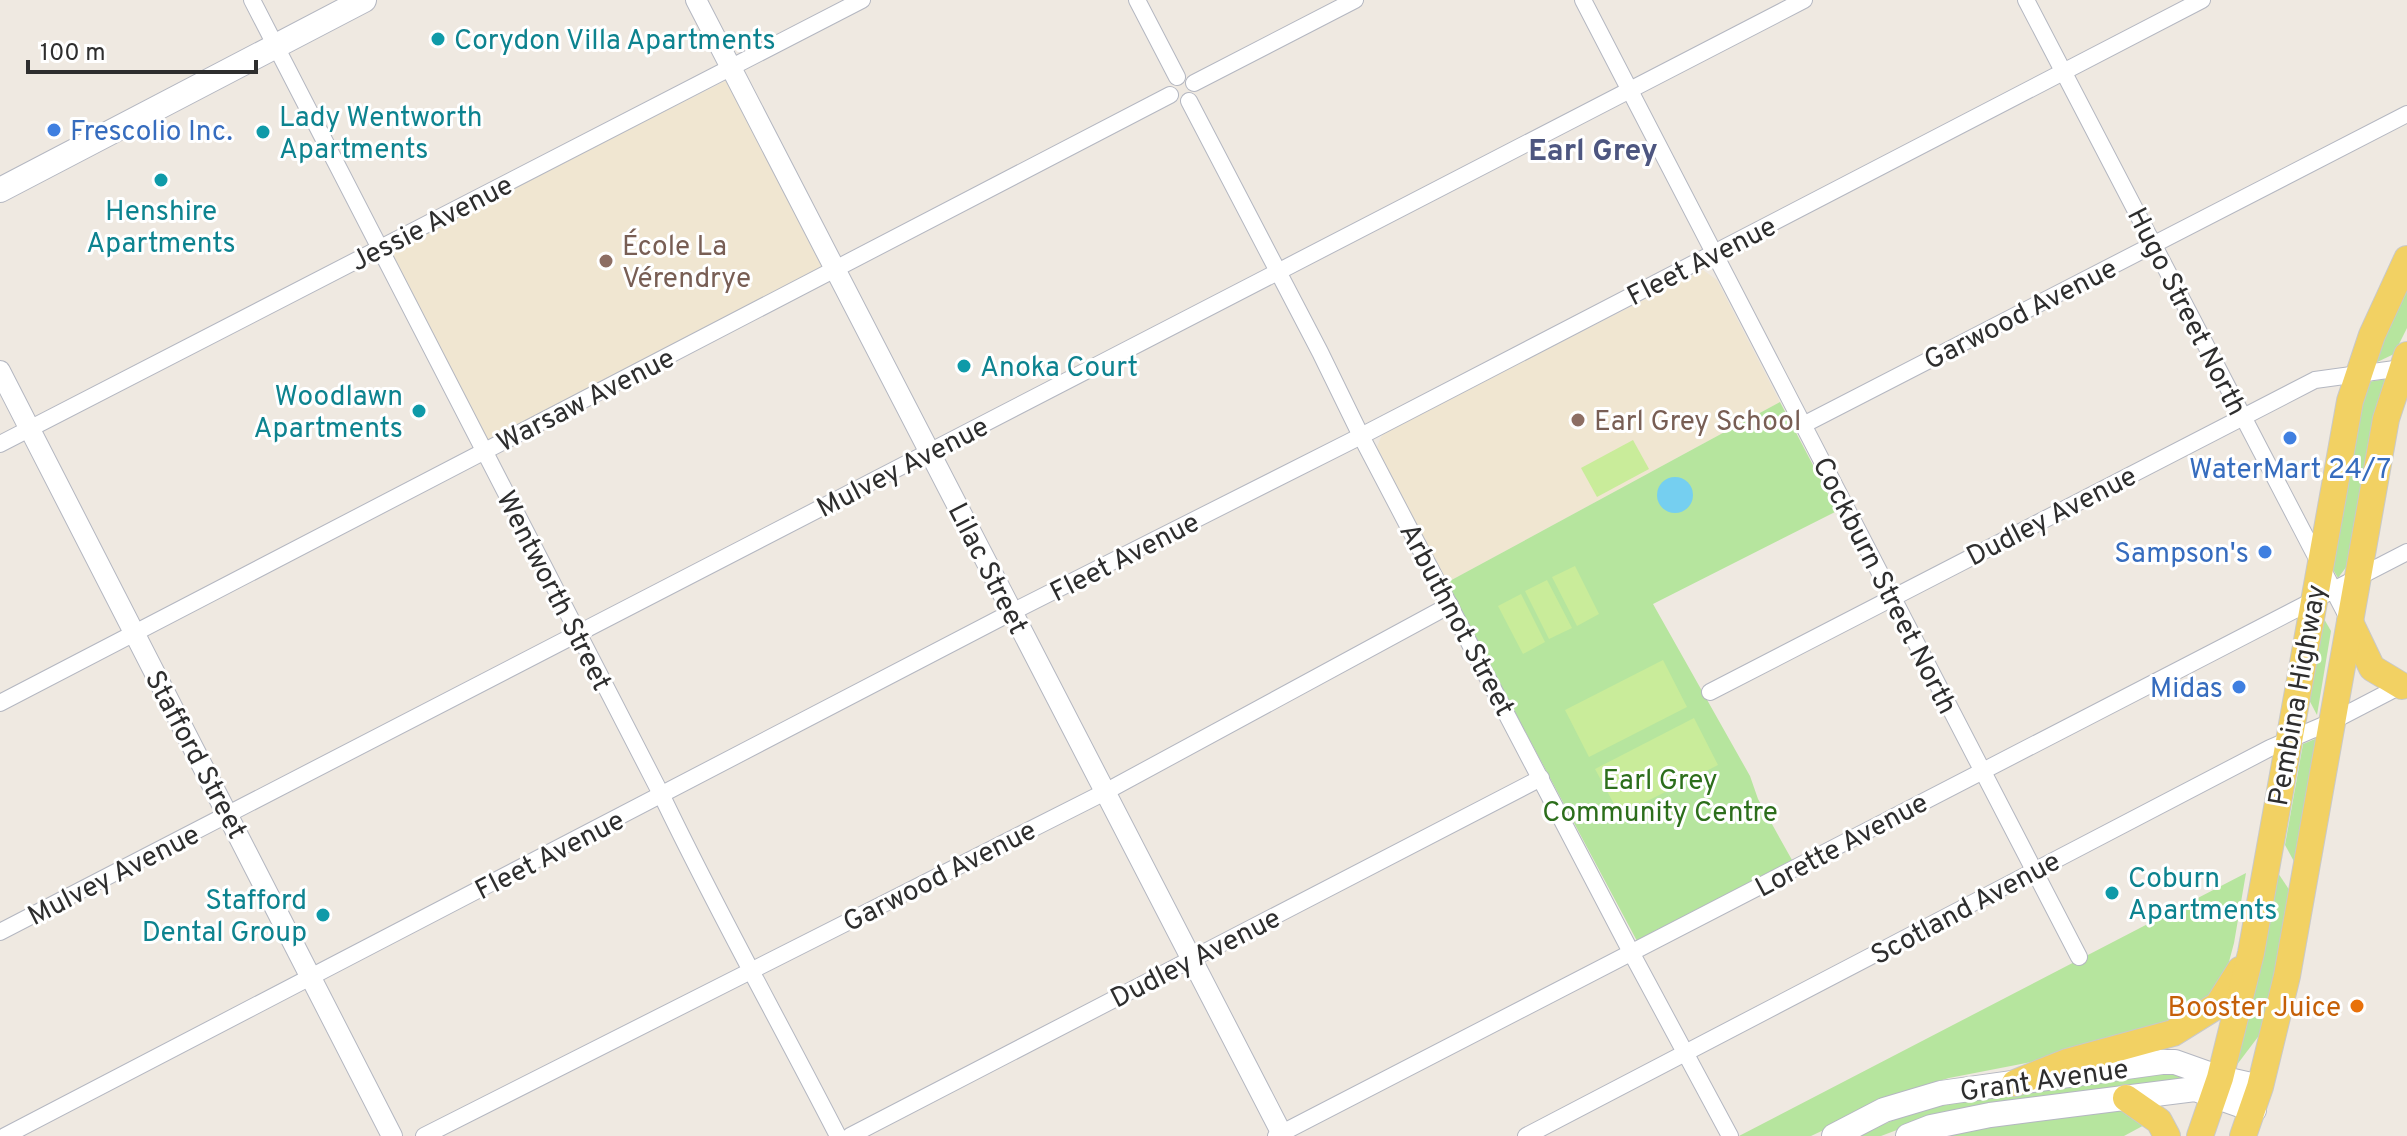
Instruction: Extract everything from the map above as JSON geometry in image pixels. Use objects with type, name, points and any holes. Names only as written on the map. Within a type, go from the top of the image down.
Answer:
[{"type":"main road","points":[[0,190],[364,0]]},
{"type":"main road","name":"Pembina Highway","points":[[2200,1136],[2217,1086],[2251,953],[2289,739],[2324,594],[2319,564],[2341,442],[2358,374],[2372,335],[2407,259]]},
{"type":"main road","name":"Pembina Highway","points":[[2243,1136],[2257,1098],[2287,976],[2386,419],[2404,362]]},
{"type":"main road","points":[[2350,622],[2372,668],[2404,684]]},
{"type":"main road","points":[[2273,823],[2279,856],[2303,885]]},
{"type":"main road","points":[[2015,1083],[2067,1062],[2173,1033],[2218,1005],[2251,953]]},
{"type":"main road","name":"Grant Avenue","points":[[1834,1136],[1884,1110],[1941,1093],[2162,1062],[2184,1065],[2217,1086],[2257,1098]]},
{"type":"main road","name":"Grant Avenue","points":[[1908,1136],[1931,1127],[1990,1115],[2217,1086]]},
{"type":"main road","points":[[2126,1098],[2159,1121],[2167,1136]]},
{"type":"street","name":"Wentworth Street","points":[[252,0],[705,884],[838,1136]]},
{"type":"street","name":"Lilac Street","points":[[696,0],[1280,1135]]},
{"type":"street","name":"Jessie Avenue","points":[[0,444],[862,0]]},
{"type":"street","points":[[1137,0],[1177,77]]},
{"type":"street","points":[[1194,83],[1355,0]]},
{"type":"street","name":"Cockburn Street North","points":[[1583,0],[2079,957]]},
{"type":"street","name":"Mulvey Avenue","points":[[0,932],[1804,0]]},
{"type":"street","name":"Hugo Street North","points":[[2026,0],[2319,564]]},
{"type":"street","name":"Fleet Avenue","points":[[5,1136],[1012,612],[1361,436],[2202,0]]},
{"type":"street","points":[[1177,77],[1188,77],[1194,83],[1195,95],[1189,101],[1176,101],[1170,95],[1169,87],[1177,77]]},
{"type":"street","name":"Warsaw Avenue","points":[[0,703],[1170,95]]},
{"type":"street","name":"Arbuthnot Street","points":[[1189,101],[1361,436],[1730,1136]]},
{"type":"street","name":"Garwood Avenue","points":[[1803,425],[2407,114]]},
{"type":"street","name":"Dudley Avenue","points":[[1710,692],[2315,380],[2358,374],[2404,362]]},
{"type":"street","name":"Stafford Street","points":[[0,371],[392,1136]]},
{"type":"street","name":"Lorette Avenue","points":[[1280,1135],[2407,552]]},
{"type":"street","points":[[2324,594],[2350,622]]},
{"type":"street","name":"Garwood Avenue","points":[[424,1136],[1105,792],[1450,605]]},
{"type":"street","name":"Scotland Avenue","points":[[1526,1136],[2034,870],[2289,739],[2333,721],[2404,684]]},
{"type":"street","name":"Dudley Avenue","points":[[850,1136],[1541,778]]},
{"type":"shaded area","name":"École La Vérendrye","points":[[727,80],[824,271],[485,442],[388,250]]},
{"type":"shaded area","name":"Earl Grey School","points":[[1703,270],[1717,280],[1780,402],[1446,583],[1377,447],[1381,437],[1386,431]]},
{"type":"green space","points":[[2407,278],[2407,328],[2394,354],[2369,366]]},
{"type":"green space","points":[[2386,379],[2353,558],[2338,578],[2328,561],[2362,383]]},
{"type":"green space","name":"Earl Grey Community Centre","points":[[1780,402],[1837,511],[1653,604],[1750,776],[1758,799],[1792,860],[1637,941],[1446,583]]},
{"type":"green space","points":[[1633,440],[1649,469],[1597,497],[1581,468]]},
{"type":"green space","points":[[1575,566],[1599,614],[1577,626],[1552,577]]},
{"type":"green space","points":[[1547,580],[1572,628],[1549,639],[1525,591]]},
{"type":"green space","points":[[1521,594],[1545,642],[1523,654],[1498,606]]},
{"type":"green space","points":[[2320,612],[2331,631],[2317,715],[2305,692]]},
{"type":"green space","points":[[1663,660],[1687,707],[1589,757],[1565,710]]},
{"type":"green space","points":[[1694,718],[1718,765],[1620,815],[1595,769]]},
{"type":"green space","points":[[2320,737],[2297,867],[2285,845],[2303,744]]},
{"type":"green space","points":[[2274,867],[2292,894],[2267,1025],[2236,1066]]},
{"type":"green space","points":[[2246,873],[2226,973],[2216,990],[2182,1020],[2077,1053],[1949,1078],[1911,1089],[1811,1136],[1739,1136]]},
{"type":"green space","points":[[2168,1072],[2188,1079],[1926,1119],[1881,1136],[1857,1136],[1905,1115],[1948,1103]]},
{"type":"green space","points":[[2119,1108],[2150,1122],[2124,1136],[1938,1136],[1959,1130]]},
{"type":"water","points":[[1675,477],[1688,482],[1693,495],[1688,508],[1675,513],[1662,508],[1657,495],[1662,482]]},
{"type":"place","name":"Corydon Villa Apartments","points":[[438,39]]},
{"type":"place","name":"Frescolio Inc.","points":[[54,130]]},
{"type":"place","name":"Lady Wentworth Apartments","points":[[263,132]]},
{"type":"place","name":"Henshire Apartments","points":[[161,180]]},
{"type":"place","name":"École La Vérendrye","points":[[606,261]]},
{"type":"place","name":"Anoka Court","points":[[964,366]]},
{"type":"place","name":"Woodlawn Apartments","points":[[419,411]]},
{"type":"place","name":"Earl Grey School","points":[[1578,420]]},
{"type":"place","name":"WaterMart 24/7","points":[[2290,438]]},
{"type":"place","name":"Sampson's","points":[[2265,552]]},
{"type":"place","name":"Midas","points":[[2239,687]]},
{"type":"place","name":"Coburn Apartments","points":[[2112,893]]},
{"type":"place","name":"Stafford Dental Group","points":[[323,915]]},
{"type":"place","name":"Booster Juice","points":[[2357,1006]]},
{"type":"district","name":"Earl Grey","points":[[1593,150]]}]
